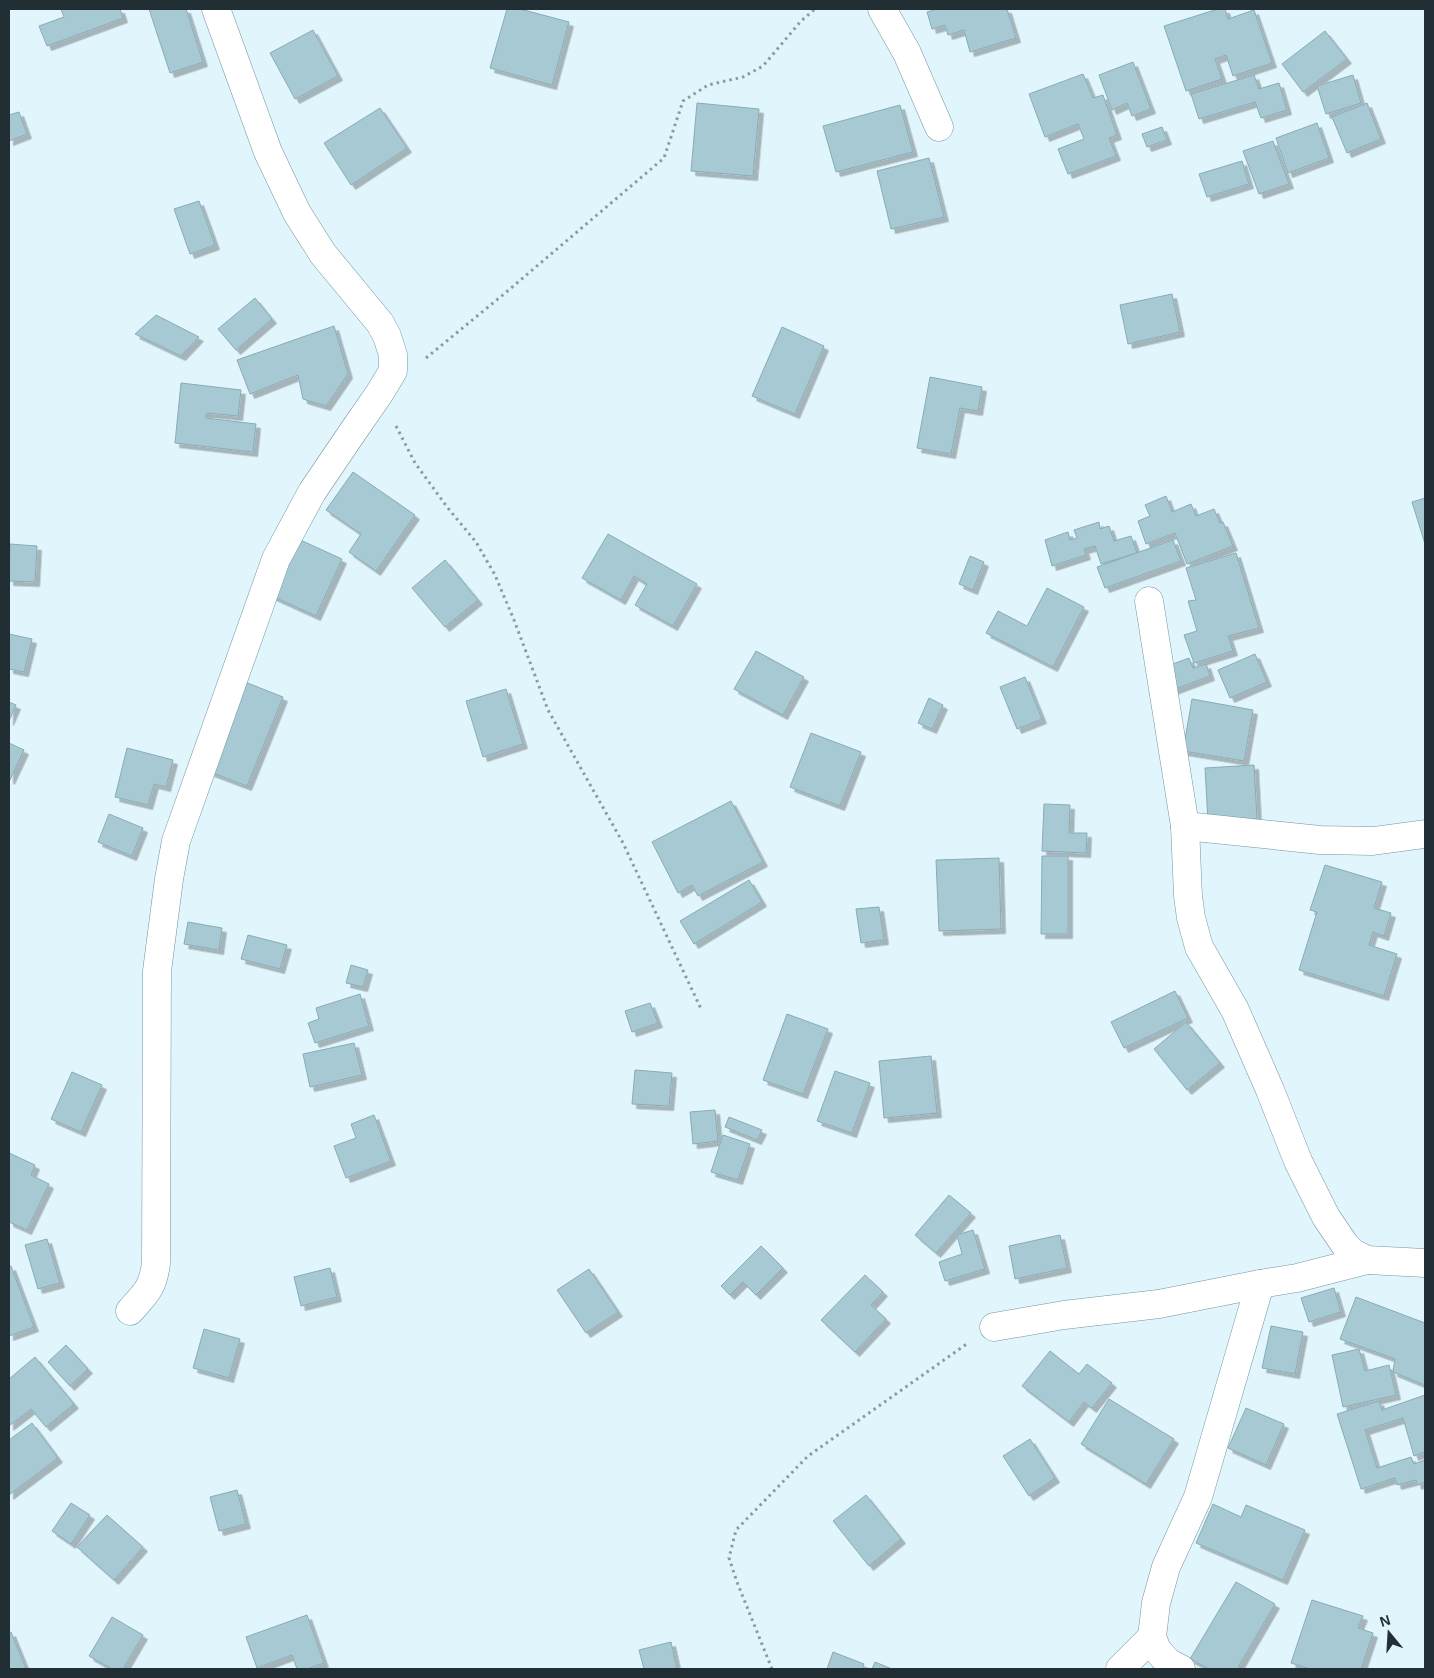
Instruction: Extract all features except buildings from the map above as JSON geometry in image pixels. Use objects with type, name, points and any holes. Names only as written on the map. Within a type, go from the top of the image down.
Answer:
[{"type":"street","points":[[130,1311],[150,1288],[155,1275],[157,971],[176,841],[276,560],[312,492],[380,394],[393,371],[393,355],[387,336],[380,323],[323,254],[297,212],[268,152],[216,9]]},
{"type":"street","points":[[882,9],[907,53],[939,127]]},
{"type":"street","points":[[1149,600],[1185,826],[1188,896],[1191,918],[1200,947],[1235,1010],[1298,1161],[1326,1217],[1345,1245],[1353,1253],[1367,1260]]},
{"type":"street","points":[[1185,826],[1320,840],[1373,841],[1425,834]]},
{"type":"street","points":[[994,1328],[1064,1314],[1159,1304],[1297,1278],[1367,1260],[1425,1263]]},
{"type":"street","points":[[1181,1669],[1168,1662],[1157,1650],[1152,1637],[1156,1603],[1166,1567],[1198,1497],[1260,1284]]},
{"type":"street","points":[[1120,1669],[1152,1637]]},
{"type":"path","points":[[393,371],[428,357],[664,158],[683,100],[708,85],[743,78],[763,66],[802,21],[815,9]]},
{"type":"path","points":[[380,394],[415,463],[447,507],[476,542],[495,575],[548,710],[623,843],[702,1011]]},
{"type":"path","points":[[772,1669],[737,1582],[730,1558],[736,1530],[808,1456],[958,1348],[994,1328]]}]
